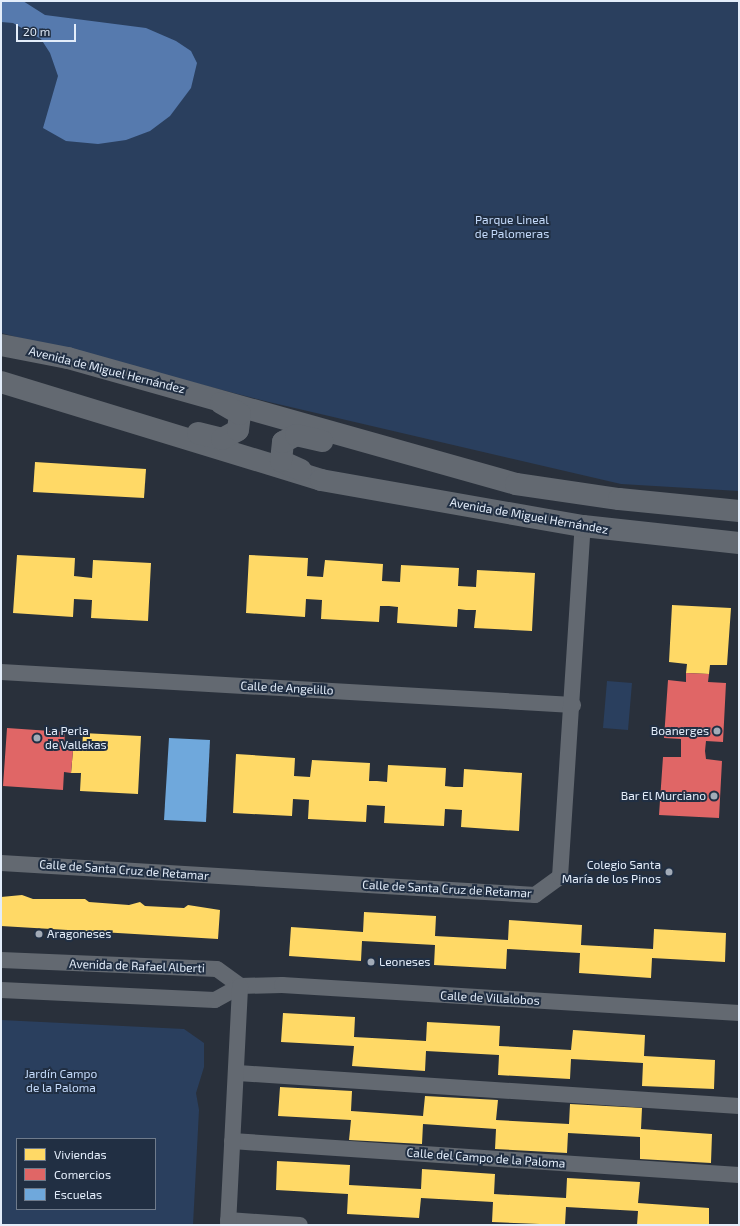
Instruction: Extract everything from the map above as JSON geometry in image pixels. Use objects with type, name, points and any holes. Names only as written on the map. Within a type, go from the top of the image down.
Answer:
[{"type":"street","name":"Avenida de Miguel Hernández","points":[[1,345],[68,358],[213,397],[516,484],[619,499],[739,510]]},
{"type":"street","name":"Avenida de Miguel Hernández","points":[[1,382],[123,421],[321,480],[583,526],[739,543]]},
{"type":"street","name":"Avenida de Miguel Hernández","points":[[123,421],[157,421],[222,438],[230,437],[240,424],[240,414],[213,397]]},
{"type":"street","name":"Avenida de Miguel Hernández","points":[[321,480],[281,461],[280,450],[289,437],[296,435],[361,450],[408,453]]},
{"type":"street","name":"Calle de Santa Cruz de Retamar","points":[[1,863],[535,896],[560,877],[573,705],[583,526]]},
{"type":"street","name":"Calle de Angelillo","points":[[1,672],[573,705]]},
{"type":"street","name":"Avenida de Rafael Alberti","points":[[1,960],[217,969],[240,986]]},
{"type":"street","points":[[1,990],[215,1000],[240,986]]},
{"type":"street","points":[[240,986],[238,1073],[232,1141],[228,1223],[300,1225]]},
{"type":"street","name":"Calle de Villalobos","points":[[240,986],[288,986],[739,1013]]},
{"type":"street","points":[[238,1073],[739,1106]]},
{"type":"street","name":"Calle del Campo de la Paloma","points":[[232,1141],[739,1175]]},
{"type":"green space","name":"Parque Lineal de Palomeras","points":[[1,1],[739,1],[739,491],[621,484],[269,402],[1,333]]},
{"type":"green space","points":[[607,681],[632,683],[628,730],[603,728]]},
{"type":"green space","name":"Jardín Campo de la Paloma","points":[[1,1020],[184,1029],[204,1043],[204,1067],[196,1093],[199,1110],[193,1225],[1,1225]]},
{"type":"shaded area","points":[[1,1],[23,1],[45,15],[146,28],[176,41],[191,51],[197,63],[191,88],[170,116],[150,131],[126,140],[98,144],[66,141],[43,128],[58,76],[50,53],[41,39],[13,23],[1,22]]},
{"type":"building: Viviendas","points":[[35,462],[146,469],[144,498],[33,492]]},
{"type":"building: Viviendas","points":[[17,555],[75,558],[74,576],[92,578],[93,560],[151,563],[148,621],[91,618],[92,600],[74,599],[73,617],[13,613]]},
{"type":"building: Viviendas","points":[[249,555],[308,558],[307,576],[323,577],[325,560],[383,564],[382,581],[400,582],[401,565],[459,568],[458,586],[476,587],[477,570],[535,573],[532,631],[474,628],[476,610],[458,609],[457,627],[397,623],[398,607],[389,606],[380,606],[379,622],[321,619],[322,600],[306,599],[305,617],[246,613]]},
{"type":"building: Viviendas","points":[[672,605],[731,608],[727,665],[710,665],[709,674],[686,673],[687,664],[669,662]]},
{"type":"building: Viviendas","points":[[83,733],[141,736],[138,794],[80,791],[81,773],[71,773],[73,750],[82,750]]},
{"type":"building: Viviendas","points":[[236,754],[295,758],[294,776],[310,777],[312,760],[370,763],[369,781],[387,782],[388,765],[446,768],[445,786],[454,787],[463,787],[464,769],[522,773],[519,831],[461,827],[462,810],[445,809],[444,826],[384,823],[385,806],[367,805],[366,822],[308,819],[309,800],[293,799],[292,816],[233,813]]},
{"type":"building: Viviendas","points":[[22,895],[33,899],[85,899],[89,902],[129,905],[140,902],[145,906],[184,908],[188,905],[220,910],[218,939],[1,926],[1,897]]},
{"type":"building: Viviendas","points":[[364,912],[436,916],[435,936],[508,940],[509,920],[582,925],[581,945],[653,949],[654,929],[726,933],[725,962],[652,958],[651,978],[579,973],[580,953],[507,949],[506,969],[434,965],[435,945],[362,941],[361,961],[289,956],[291,927],[363,932]]},
{"type":"building: Viviendas","points":[[283,1013],[355,1017],[354,1037],[426,1041],[427,1022],[500,1026],[499,1046],[571,1050],[573,1030],[645,1035],[644,1056],[715,1060],[714,1089],[642,1086],[643,1063],[571,1059],[570,1079],[498,1075],[499,1055],[426,1051],[425,1071],[352,1066],[354,1046],[281,1042]]},
{"type":"building: Viviendas","points":[[280,1087],[352,1091],[351,1111],[423,1116],[425,1096],[498,1100],[496,1120],[569,1124],[570,1104],[642,1108],[641,1129],[712,1134],[711,1163],[640,1159],[640,1137],[568,1133],[567,1153],[495,1149],[496,1129],[423,1124],[422,1144],[349,1140],[351,1120],[278,1116]]},
{"type":"building: Viviendas","points":[[277,1161],[350,1165],[349,1185],[421,1189],[422,1169],[495,1174],[494,1194],[566,1198],[567,1178],[640,1182],[638,1203],[709,1208],[709,1225],[637,1225],[638,1211],[566,1207],[565,1225],[492,1222],[493,1202],[421,1198],[419,1218],[347,1214],[348,1194],[276,1190]]},
{"type":"building: Comercios","points":[[686,673],[709,674],[708,682],[726,683],[723,742],[706,741],[705,751],[706,759],[722,761],[719,818],[659,815],[663,757],[681,757],[681,739],[664,738],[668,680],[686,682]]},
{"type":"building: Comercios","points":[[7,728],[65,732],[64,749],[73,750],[71,773],[64,772],[63,790],[3,786]]},
{"type":"building: Escuelas","points":[[169,738],[210,740],[206,822],[164,820]]},
{"type":"place","name":"Boanerges","points":[[717,731]]},
{"type":"place","name":"La Perla de Vallekas","points":[[37,738]]},
{"type":"place","name":"Bar El Murciano","points":[[714,796]]},
{"type":"place","name":"Colegio Santa María de los Pinos","points":[[669,872]]},
{"type":"place","name":"Aragoneses","points":[[39,934]]},
{"type":"place","name":"Leoneses","points":[[371,962]]}]
